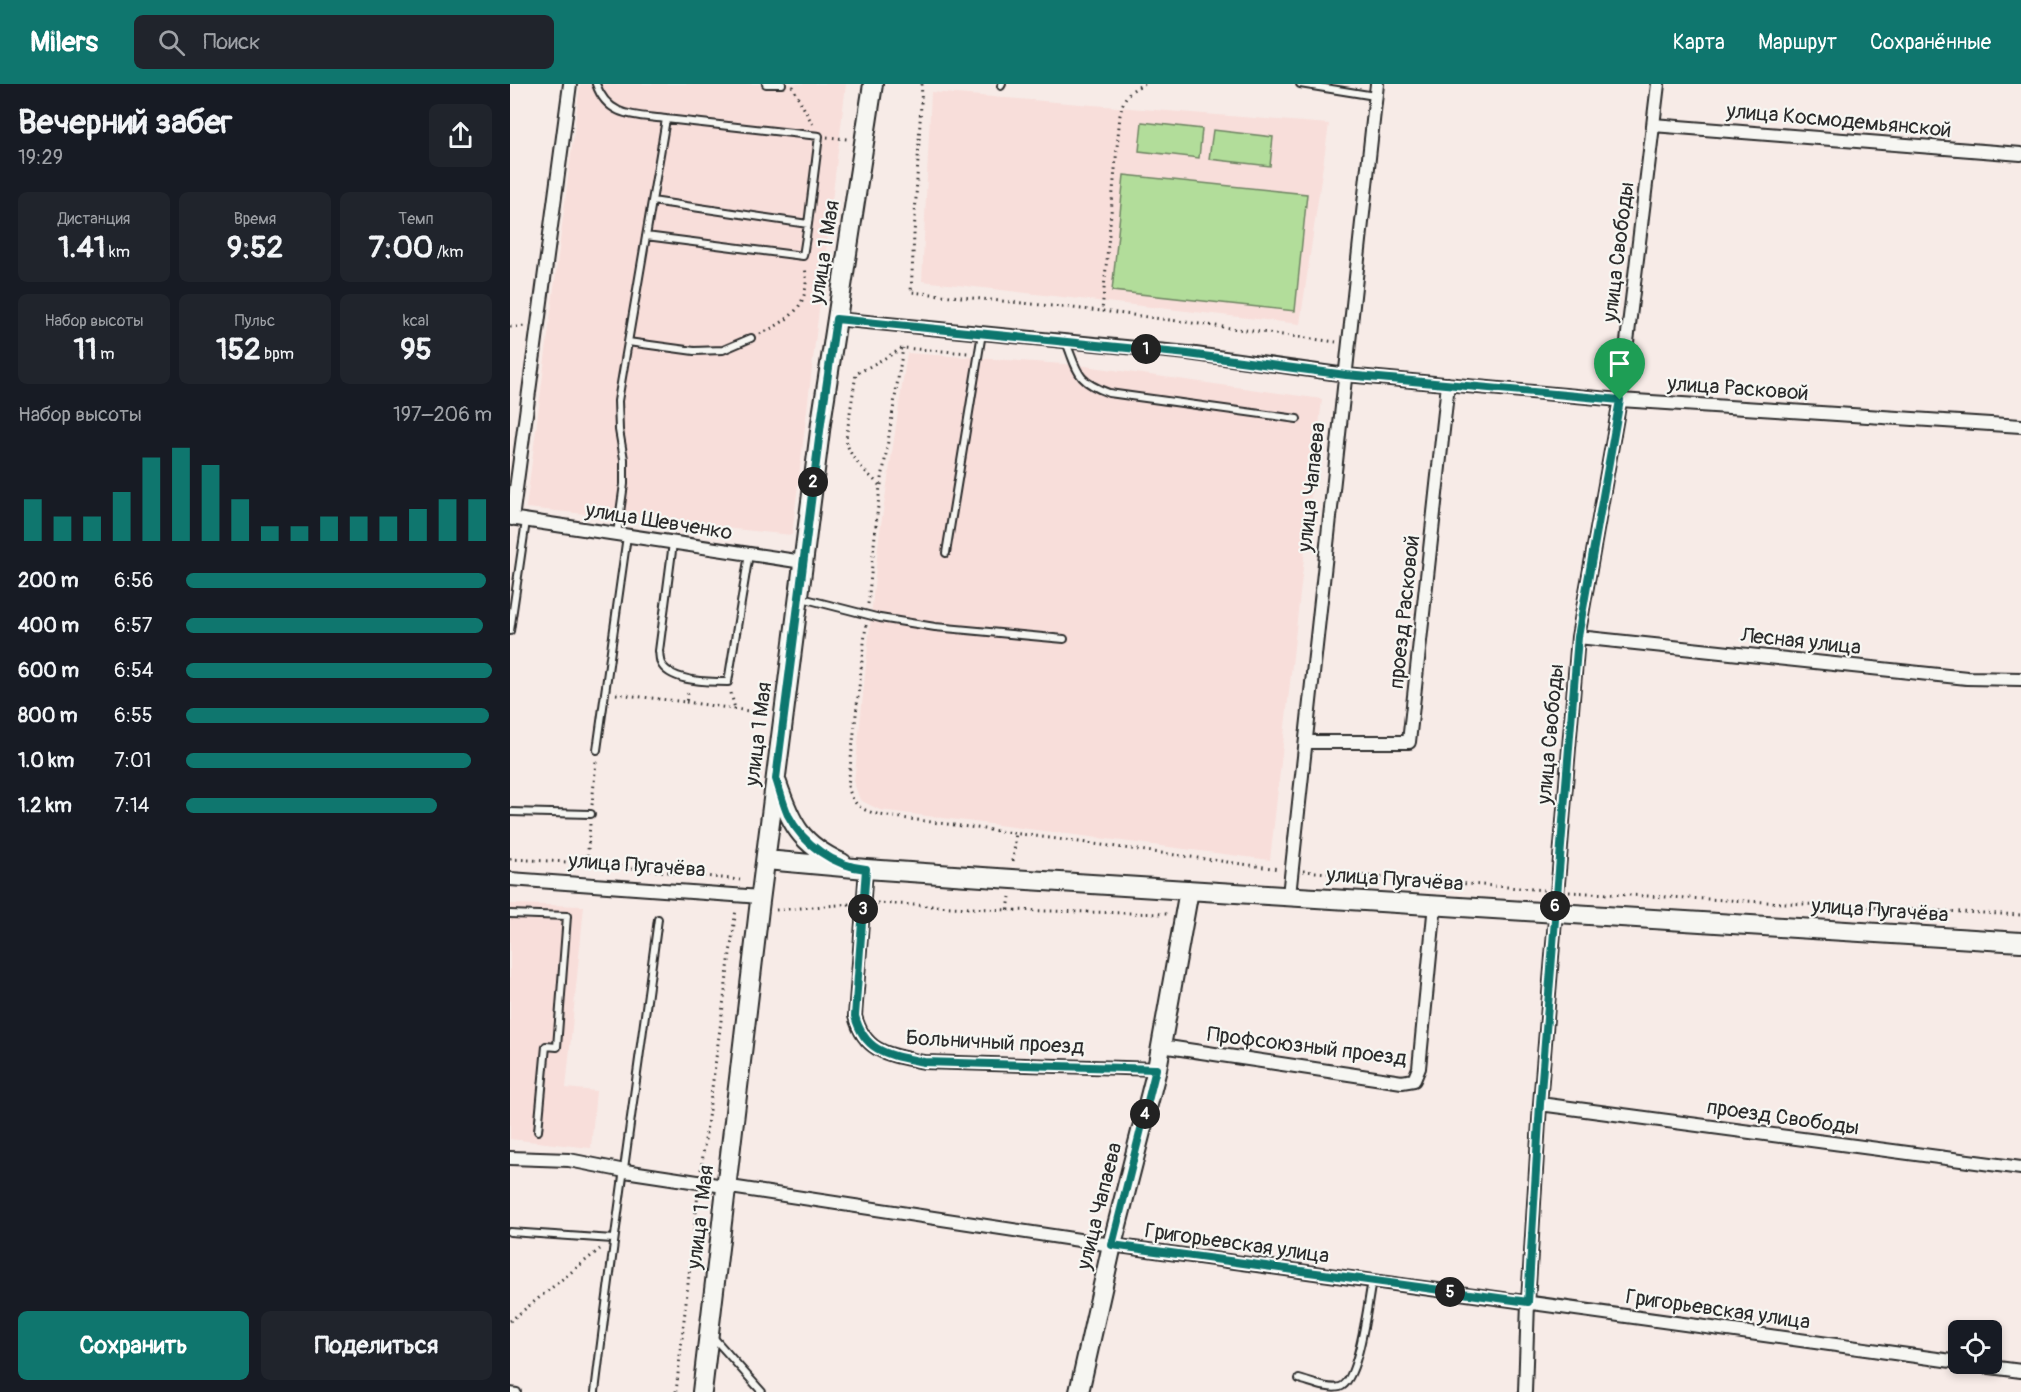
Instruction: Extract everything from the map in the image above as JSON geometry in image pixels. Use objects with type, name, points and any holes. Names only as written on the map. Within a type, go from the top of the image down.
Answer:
[{"type":"main road","name":"улица 1 Мая","points":[[702,1392],[798,597],[836,319],[873,84]]},
{"type":"main road","points":[[776,779],[788,814],[802,836],[824,855],[860,869]]},
{"type":"main road","name":"улица Пугачёва","points":[[766,860],[860,869],[2021,942]]},
{"type":"main road","name":"улица Чапаева","points":[[1079,1392],[1112,1245],[1156,1069],[1189,890]]},
{"type":"street","points":[[511,518],[570,84]]},
{"type":"street","name":"улица Свободы","points":[[1525,1392],[1540,1104],[1578,637],[1620,400],[1658,84]]},
{"type":"street","name":"улица Чапаева","points":[[1289,895],[1376,90]]},
{"type":"street","name":"улица Космодемьянской","points":[[1653,125],[2021,154]]},
{"type":"street","name":"улица Расковой","points":[[836,319],[1188,354],[1346,375],[1620,400],[2021,426]]},
{"type":"street","name":"проезд Расковой","points":[[1307,742],[1409,742],[1448,384]]},
{"type":"street","name":"улица Шевченко","points":[[511,518],[803,562]]},
{"type":"street","name":"Лесная улица","points":[[1578,637],[1967,678],[2021,679]]},
{"type":"street","name":"Больничный проезд","points":[[860,869],[863,902],[855,1016],[858,1028],[874,1048],[892,1056],[924,1062],[1156,1069]]},
{"type":"street","name":"улица Пугачёва","points":[[510,879],[761,897]]},
{"type":"street","name":"Профсоюзный проезд","points":[[1161,1046],[1402,1082],[1414,1080],[1419,1068],[1435,904]]},
{"type":"street","name":"проезд Свободы","points":[[1540,1104],[2021,1168]]},
{"type":"street","name":"Григорьевская улица","points":[[510,1158],[569,1160],[700,1183],[1112,1245],[1948,1360]]},
{"type":"street","points":[[2002,1369],[2021,1371]]},
{"type":"lane","points":[[596,84],[600,96],[614,110],[666,119],[819,136],[803,256],[646,236]]},
{"type":"lane","points":[[766,84],[782,84]]},
{"type":"lane","points":[[1300,84],[1376,90]]},
{"type":"lane","points":[[597,750],[606,692],[622,535],[624,467],[618,400],[666,119]]},
{"type":"lane","points":[[652,201],[808,224]]},
{"type":"lane","points":[[946,553],[982,333]]},
{"type":"lane","points":[[628,342],[694,351],[723,350],[751,338]]},
{"type":"lane","points":[[1066,341],[1079,375],[1090,386],[1109,393],[1296,419]]},
{"type":"lane","points":[[510,631],[526,521]]},
{"type":"lane","points":[[673,543],[659,651],[660,663],[667,671],[691,680],[728,682],[749,554]]},
{"type":"lane","points":[[798,597],[867,615],[935,627],[1064,639]]},
{"type":"lane","points":[[510,812],[591,814]]},
{"type":"lane","points":[[510,914],[567,916],[557,1047],[546,1046],[538,1131]]},
{"type":"lane","points":[[596,1392],[613,1239],[625,1171],[658,920]]},
{"type":"lane","points":[[510,1232],[613,1239]]},
{"type":"lane","points":[[1299,1379],[1338,1388],[1345,1385],[1357,1360],[1372,1281]]},
{"type":"lane","points":[[708,1333],[762,1392]]},
{"type":"lane","points":[[510,1392],[517,1392]]},
{"type":"path","points":[[791,84],[819,136],[847,139]]},
{"type":"path","points":[[922,84],[911,292],[1102,311],[1349,344]]},
{"type":"path","points":[[1102,311],[1120,115],[1124,100],[1133,89],[1145,84]]},
{"type":"path","points":[[751,338],[783,323],[795,313],[802,301],[805,286],[806,271],[803,256]]},
{"type":"path","points":[[880,486],[848,450],[846,439],[856,374],[903,348],[979,354]]},
{"type":"path","points":[[903,348],[880,486],[848,786],[852,800],[862,809],[880,815],[1292,870],[1556,891],[2021,915]]},
{"type":"path","points":[[686,702],[691,680]]},
{"type":"path","points":[[728,682],[735,709]]},
{"type":"path","points":[[606,692],[763,713]]},
{"type":"path","points":[[587,862],[597,750]]},
{"type":"path","points":[[1013,861],[1016,832]]},
{"type":"path","points":[[510,859],[587,862],[740,880]]},
{"type":"path","points":[[1008,910],[1010,897]]},
{"type":"path","points":[[774,910],[863,902],[1008,910],[1186,914]]},
{"type":"path","points":[[676,1392],[700,1183],[736,907]]},
{"type":"path","points":[[510,1321],[613,1239]]},
{"type":"shaded area","points":[[580,84],[846,84],[792,535],[526,508]]},
{"type":"shaded area","points":[[931,92],[1329,124],[1300,324],[922,281]]},
{"type":"shaded area","points":[[907,353],[1078,365],[1322,399],[1270,860],[880,810],[860,800],[854,783],[879,538]]},
{"type":"shaded area","points":[[510,904],[584,906],[566,1088],[596,1091],[591,1148],[510,1139]]},
{"type":"green space","points":[[1142,122],[1202,129],[1199,158],[1139,151]]},
{"type":"green space","points":[[1213,130],[1273,137],[1270,166],[1209,159]]},
{"type":"green space","points":[[1124,175],[1307,194],[1295,311],[1112,291]]},
{"type":"route","points":[[836,319],[1188,354],[1346,375],[1620,400],[1578,637],[1540,1104],[1528,1302],[1112,1245],[1156,1069],[924,1062],[892,1056],[874,1048],[858,1028],[855,1016],[866,869],[855,868],[824,855],[802,836],[788,814],[776,779],[836,319]]}]
